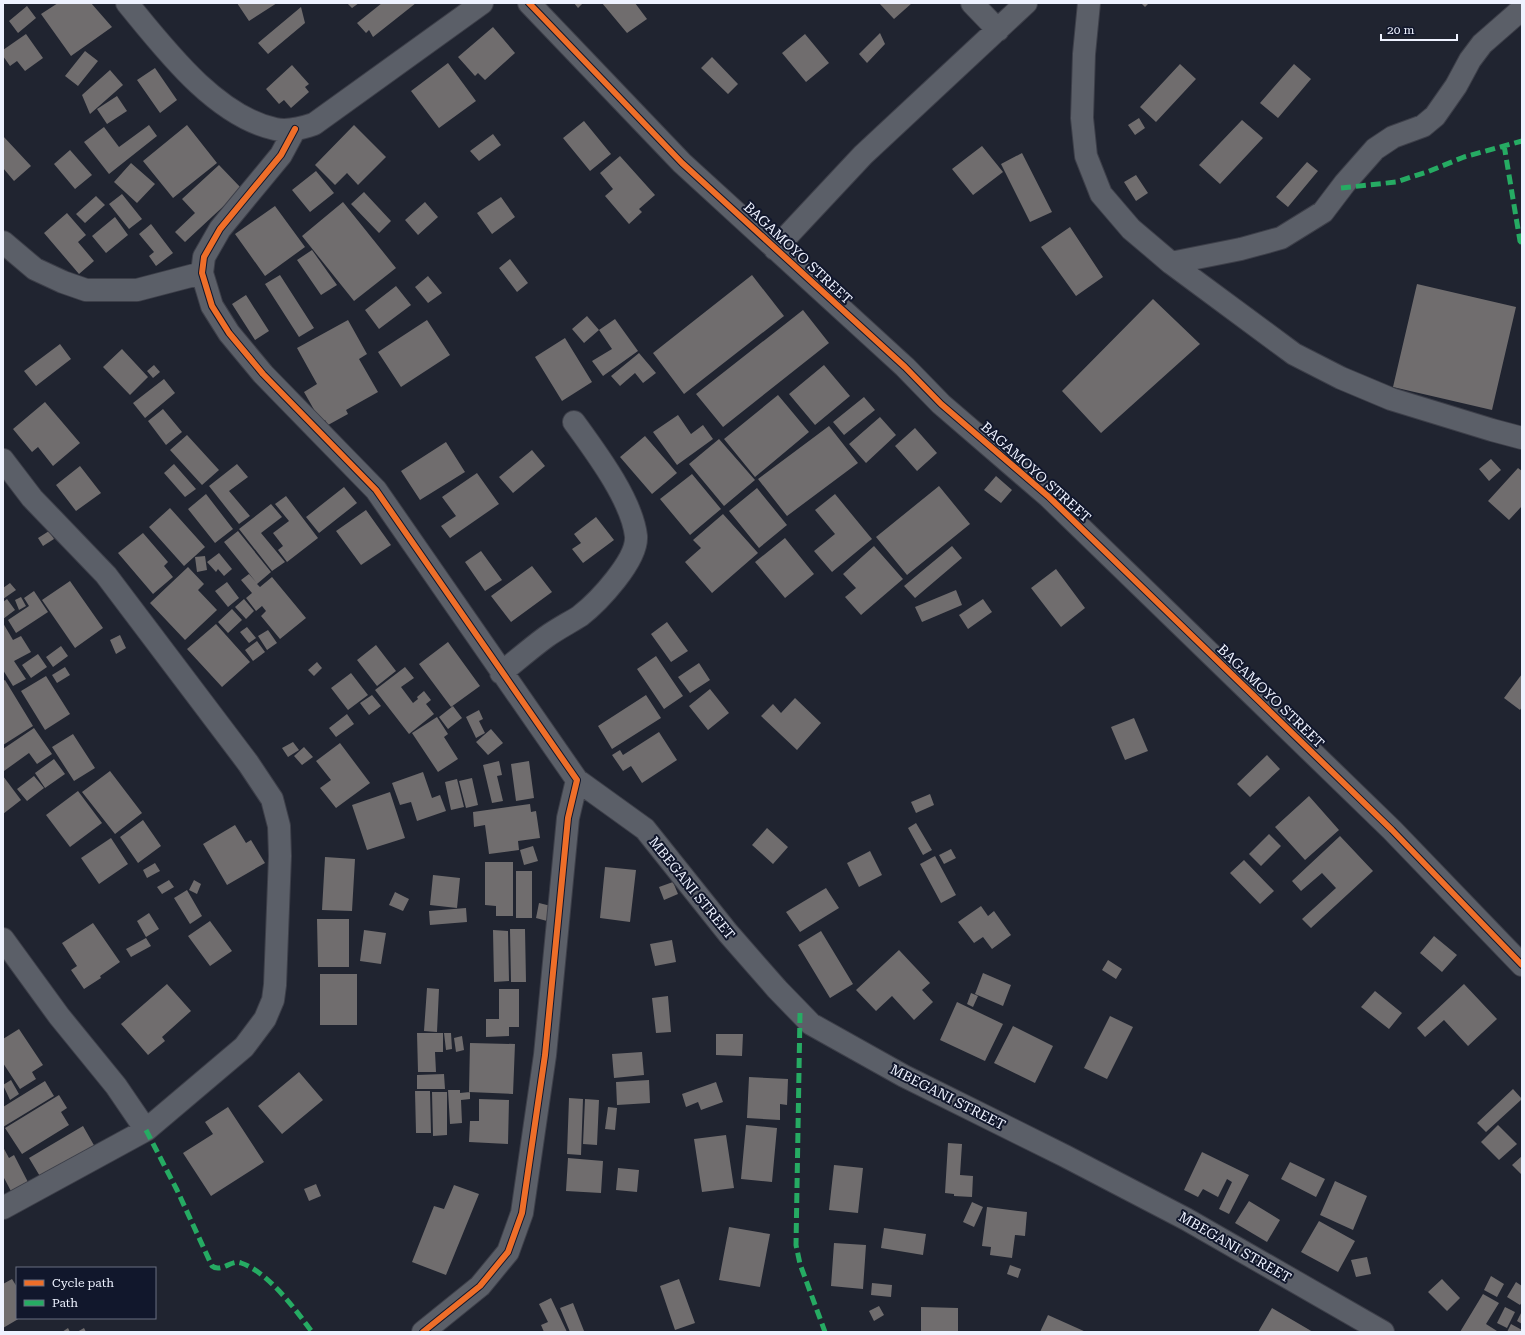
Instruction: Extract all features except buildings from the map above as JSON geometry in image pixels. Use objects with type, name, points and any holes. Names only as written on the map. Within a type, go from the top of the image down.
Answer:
[{"type":"street","points":[[127,3],[168,53],[217,100],[254,121],[276,129],[295,130],[314,124],[482,3]]},
{"type":"street","name":"BAGAMOYO STREET","points":[[529,3],[682,163],[905,367],[941,404],[1049,497],[1392,830],[1522,965]]},
{"type":"street","points":[[972,3],[998,30]]},
{"type":"street","points":[[775,249],[863,155],[1026,3]]},
{"type":"street","points":[[1089,3],[1084,54],[1082,118],[1086,156],[1101,194],[1131,229],[1170,263],[1294,354],[1341,378],[1391,399],[1476,426],[1522,438]]},
{"type":"street","points":[[1170,263],[1241,249],[1281,238],[1323,212],[1345,183],[1375,149],[1393,137],[1423,126],[1435,116],[1456,86],[1470,60],[1482,44],[1522,9]]},
{"type":"street","points":[[3,242],[36,269],[63,282],[86,290],[138,290],[202,273],[204,257],[220,229],[281,155],[295,130]]},
{"type":"street","name":"MBEGANI STREET","points":[[202,273],[212,306],[229,333],[263,374],[376,490],[501,673],[577,780],[644,829],[728,933],[776,989],[811,1024],[904,1076],[1065,1156],[1186,1219],[1383,1332]]},
{"type":"street","points":[[501,673],[546,637],[581,615],[623,572],[633,553],[636,537],[631,514],[593,449],[574,422]]},
{"type":"street","points":[[3,460],[32,498],[106,575],[248,763],[272,799],[279,826],[280,856],[275,985],[273,1000],[265,1019],[244,1047],[146,1130],[3,1208]]},
{"type":"street","points":[[423,1332],[480,1286],[508,1252],[522,1212],[545,1055],[568,818],[577,780]]},
{"type":"street","points":[[3,939],[58,1016],[116,1086],[146,1130]]},
{"type":"marked path","points":[[1341,188],[1396,182],[1427,172],[1464,157],[1522,141]]},
{"type":"marked path","points":[[1504,145],[1520,241],[1522,243]]},
{"type":"marked path","points":[[800,1013],[796,1245],[800,1264],[825,1332]]},
{"type":"marked path","points":[[146,1130],[177,1190],[212,1266],[219,1268],[238,1262],[261,1274],[281,1293],[312,1332]]},
{"type":"cycle path","points":[[529,3],[682,163],[905,367],[941,404],[1049,497],[1392,830],[1522,965]]},
{"type":"cycle path","points":[[295,129],[281,155],[220,229],[204,257],[202,273],[212,306],[229,333],[263,374],[376,490],[577,780],[568,818],[545,1055],[522,1213],[508,1252],[480,1286],[423,1332]]}]
